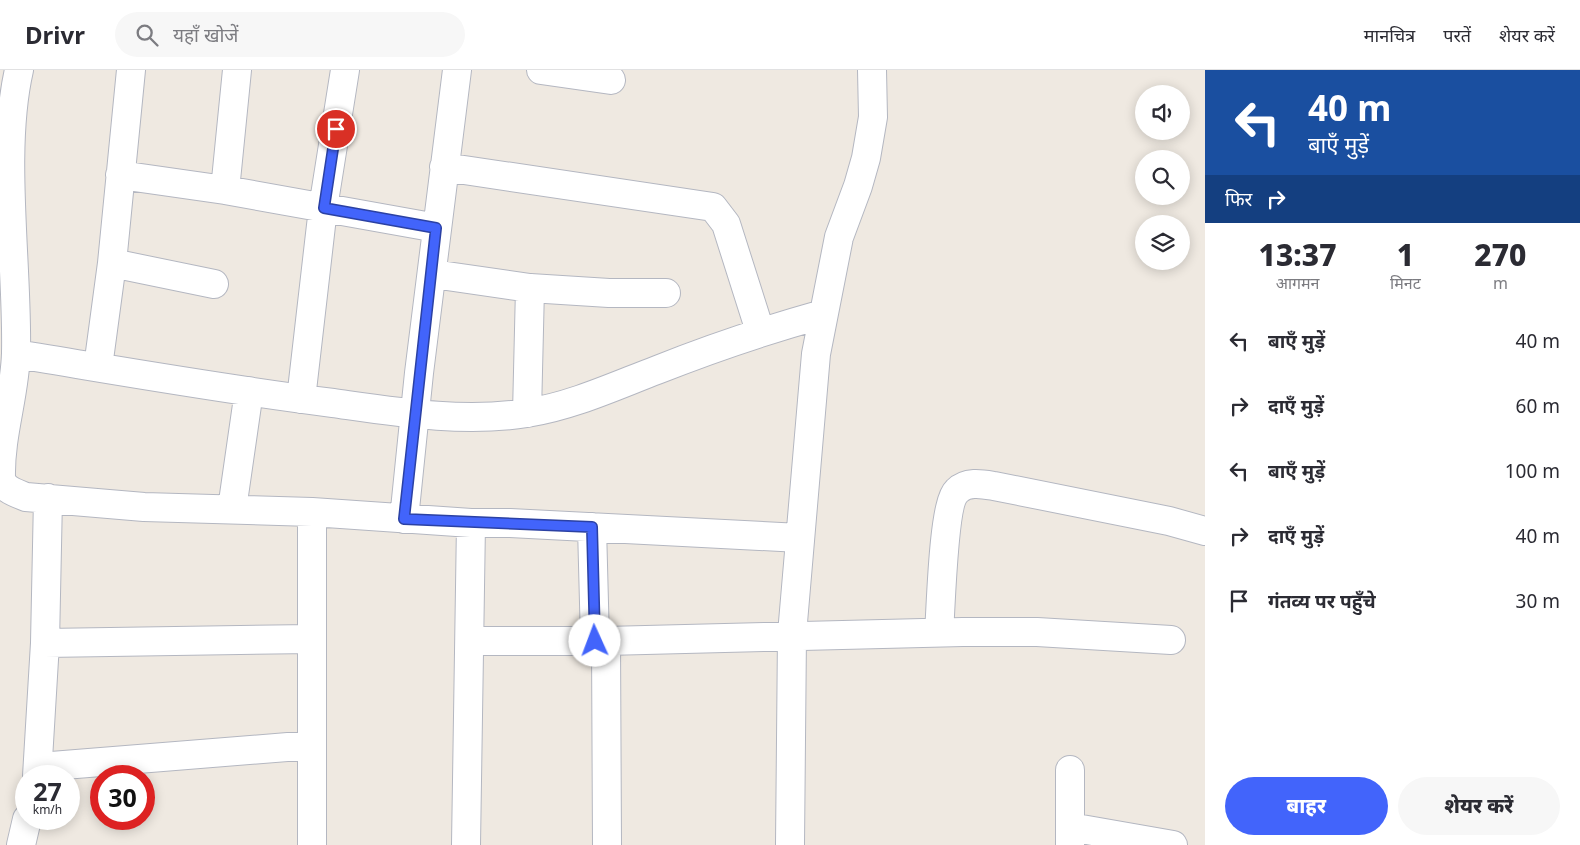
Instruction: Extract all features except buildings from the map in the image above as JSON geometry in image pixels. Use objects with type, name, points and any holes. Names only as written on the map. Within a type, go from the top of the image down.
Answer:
[{"type":"street","points":[[19,70],[8,127],[4,166],[16,354],[3,413],[1,479],[10,490],[26,496],[144,507],[312,512],[471,524],[592,527],[800,538]]},
{"type":"street","points":[[98,368],[112,264],[131,70]]},
{"type":"street","points":[[225,190],[237,70]]},
{"type":"street","points":[[301,399],[324,208],[345,70]]},
{"type":"street","points":[[404,519],[433,274],[436,228],[457,70]]},
{"type":"street","points":[[541,70],[611,80]]},
{"type":"street","points":[[790,845],[792,634],[816,354],[839,237],[866,158],[874,116],[872,70]]},
{"type":"street","points":[[444,167],[713,207],[726,224],[760,331]]},
{"type":"street","points":[[120,175],[225,190],[436,228]]},
{"type":"street","points":[[112,264],[214,284]]},
{"type":"street","points":[[433,274],[530,288],[609,293],[666,293]]},
{"type":"street","points":[[527,413],[530,288]]},
{"type":"street","points":[[16,354],[301,399],[416,414],[471,417],[527,413],[586,397],[760,331],[823,314]]},
{"type":"street","points":[[232,509],[249,391]]},
{"type":"street","points":[[939,632],[948,510],[956,491],[966,485],[994,486],[1169,521],[1205,531]]},
{"type":"street","points":[[38,765],[45,643],[48,498]]},
{"type":"street","points":[[312,512],[312,845]]},
{"type":"street","points":[[466,845],[471,524]]},
{"type":"street","points":[[592,527],[600,641],[606,845]]},
{"type":"street","points":[[470,641],[600,641],[792,634],[939,632],[1037,632],[1171,640]]},
{"type":"street","points":[[45,643],[312,639]]},
{"type":"street","points":[[80,767],[312,745]]},
{"type":"street","points":[[1070,770],[1070,836],[1173,845]]},
{"type":"street","points":[[21,845],[24,830]]},
{"type":"route","points":[[336,129],[324,208],[436,228],[433,274],[419,373],[404,519],[471,524],[510,523],[592,527],[595,641]]}]
